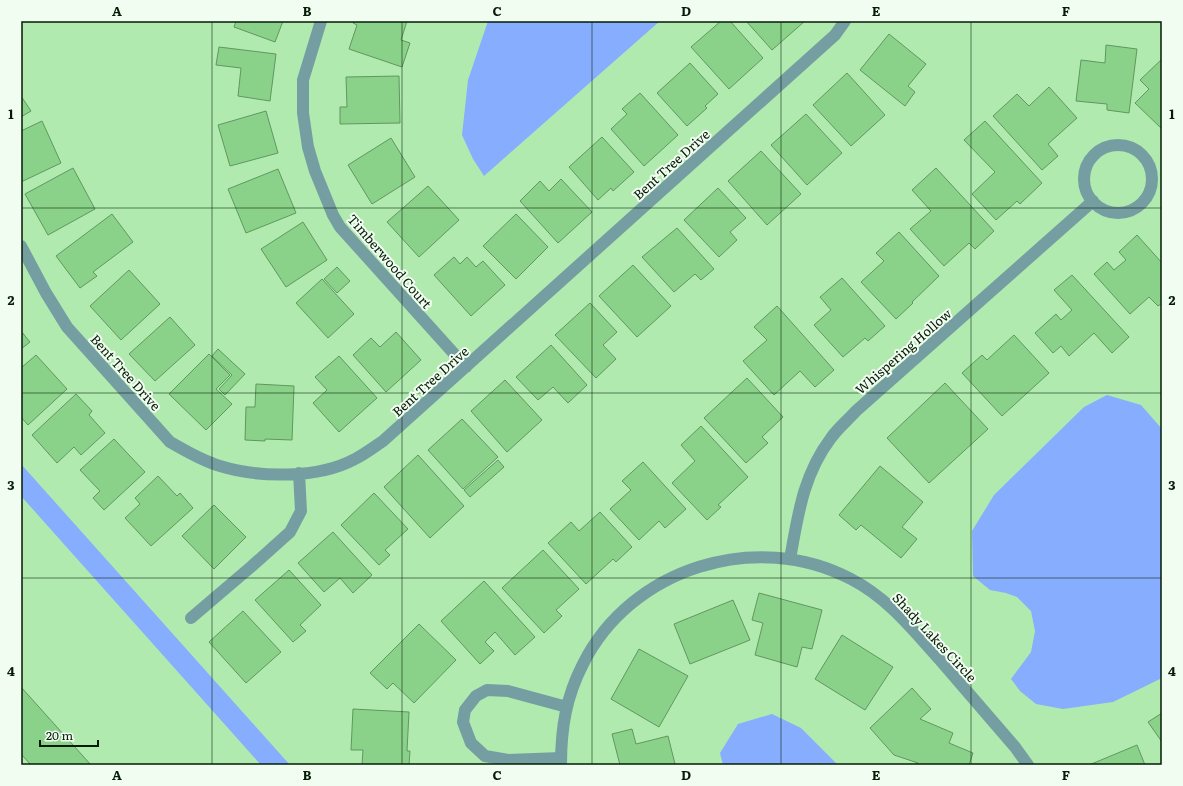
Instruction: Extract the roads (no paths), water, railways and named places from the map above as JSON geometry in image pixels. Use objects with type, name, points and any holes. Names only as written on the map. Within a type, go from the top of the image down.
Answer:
[{"type":"street","name":"Timberwood Court","points":[[321,21],[303,80],[303,113],[308,147],[321,186],[340,227],[466,367]]},
{"type":"street","name":"Bent Tree Drive","points":[[21,246],[46,293],[68,327],[170,442],[192,455],[220,466],[249,473],[278,475],[322,470],[354,459],[383,441],[835,35],[845,21]]},
{"type":"street","points":[[1125,145],[1136,150],[1145,158],[1150,168],[1152,180],[1151,190],[1145,200],[1136,208],[1121,213],[1108,211],[1097,206],[1093,201],[1089,197],[1085,186],[1084,175],[1090,159],[1098,151],[1109,146],[1125,145]]},
{"type":"street","name":"Whispering Hollow","points":[[790,559],[799,505],[807,480],[831,437],[856,411],[1093,201]]},
{"type":"street","points":[[191,618],[290,532],[301,511],[299,473]]},
{"type":"street","name":"Shady Lakes Circle","points":[[561,761],[561,738],[571,690],[583,663],[599,638],[618,615],[647,591],[673,576],[701,565],[723,560],[760,557],[790,559],[823,567],[851,579],[876,595],[899,614],[1000,730],[1028,765]]},
{"type":"street","points":[[561,761],[508,760],[485,756],[471,743],[463,722],[465,710],[476,696],[487,690],[508,691],[567,707]]},
{"type":"water","points":[[488,21],[660,21],[484,176],[473,159],[462,135],[468,80]]},
{"type":"water","points":[[1107,395],[1141,405],[1162,429],[1162,678],[1113,702],[1063,709],[1036,704],[1020,691],[1011,679],[1031,652],[1035,631],[1031,611],[1017,597],[990,590],[973,576],[972,531],[994,495],[1084,407]]},
{"type":"water","points":[[21,464],[290,765],[261,765],[21,496]]},
{"type":"water","points":[[772,714],[801,728],[838,765],[723,765],[720,753],[738,724]]}]
